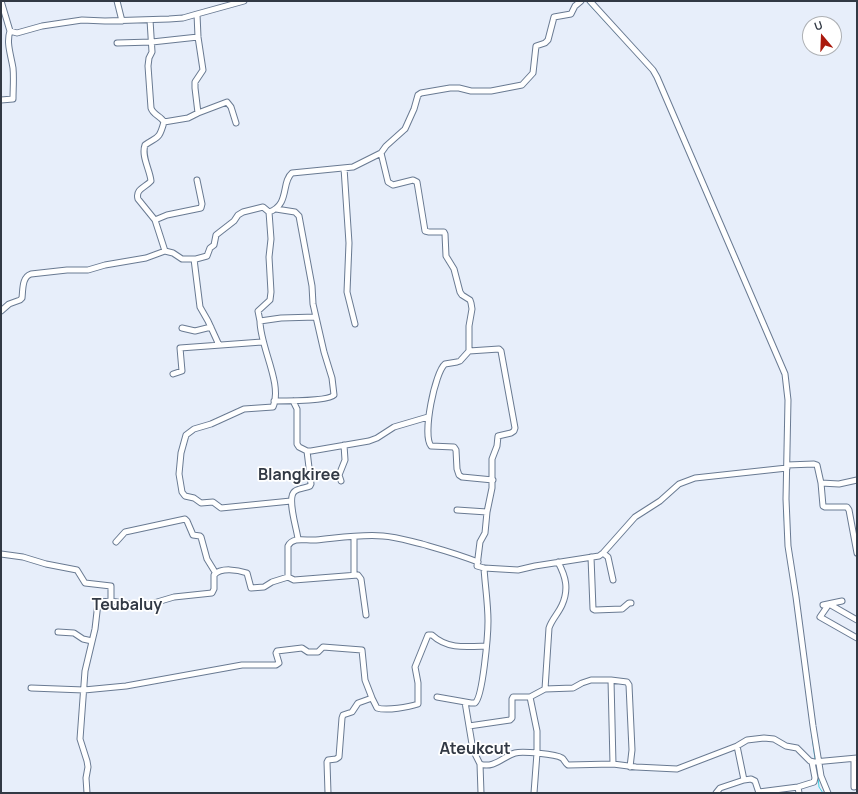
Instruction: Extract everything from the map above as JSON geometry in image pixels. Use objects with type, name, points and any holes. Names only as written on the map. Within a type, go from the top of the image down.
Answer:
[{"type":"street","points":[[1,1],[10,31],[9,45],[13,67],[13,99],[1,100]]},
{"type":"street","points":[[117,1],[122,21]]},
{"type":"street","points":[[10,31],[17,33],[42,26],[82,20],[122,21],[183,18],[244,1]]},
{"type":"street","points":[[270,212],[276,209],[283,198],[290,174],[294,172],[344,168],[358,165],[381,153],[386,146],[405,128],[414,109],[418,95],[421,93],[450,88],[459,88],[471,91],[491,91],[514,87],[524,83],[533,73],[536,46],[545,43],[548,40],[554,17],[571,14],[575,6],[581,1]]},
{"type":"street","points":[[590,1],[653,70],[657,77],[785,374],[788,400],[786,515],[788,546],[815,762],[815,782],[798,787],[759,793],[755,781],[751,779],[720,788],[716,793]]},
{"type":"street","points":[[197,14],[198,38],[203,70],[195,82],[198,113]]},
{"type":"street","points":[[150,20],[152,52],[148,62],[151,108],[153,112],[164,122]]},
{"type":"street","points":[[117,43],[198,38]]},
{"type":"street","points":[[164,122],[188,118],[227,102],[231,107],[236,123]]},
{"type":"street","points":[[164,122],[160,135],[154,141],[145,145],[145,156],[152,181],[138,191],[137,195],[138,199],[155,220],[165,252]]},
{"type":"street","points":[[381,153],[388,182],[390,184],[393,185],[413,180],[417,182],[425,231],[444,232],[445,234],[446,256],[454,269],[460,292],[470,300],[471,303],[472,309],[469,352]]},
{"type":"street","points":[[344,168],[349,243],[347,292],[355,324]]},
{"type":"street","points":[[155,220],[168,215],[201,208],[202,204],[197,180]]},
{"type":"street","points":[[1,311],[9,304],[22,298],[24,279],[27,275],[72,270],[88,270],[105,265],[138,260],[165,252],[173,253],[182,259],[194,259],[208,255],[210,248],[214,245],[214,238],[216,235],[234,221],[238,214],[263,208],[270,212]]},
{"type":"street","points":[[274,401],[331,398],[334,395],[332,378],[316,317],[300,216],[295,212],[276,209]]},
{"type":"street","points":[[270,212],[271,239],[269,256],[271,292],[270,300],[258,311],[262,342],[267,354],[274,382],[273,407],[244,410],[211,424],[194,429],[186,435],[181,453],[179,474],[185,496],[194,498],[201,503],[213,502],[221,508],[291,501]]},
{"type":"street","points":[[194,259],[200,307],[219,345]]},
{"type":"street","points":[[260,321],[281,318],[316,317]]},
{"type":"street","points":[[182,328],[194,331],[211,327]]},
{"type":"street","points":[[173,374],[182,371],[180,348],[262,342]]},
{"type":"street","points":[[492,480],[462,477],[459,475],[457,469],[456,450],[454,447],[432,446],[430,444],[428,417],[430,404],[442,366],[450,362],[457,362],[469,352],[500,350],[514,421],[514,431],[511,434],[498,436],[497,446],[491,464],[492,480],[492,488],[487,512],[485,533],[480,542],[478,566],[484,568],[518,570],[599,556],[635,517],[660,501],[679,484],[689,479],[787,466],[814,464],[817,465],[821,483],[823,506],[846,506],[849,510],[857,553]]},
{"type":"street","points":[[293,401],[297,409],[297,444],[298,447],[307,451],[329,449],[369,441],[377,438],[394,427],[428,417]]},
{"type":"street","points":[[341,481],[339,475],[345,460],[344,445]]},
{"type":"street","points":[[298,539],[291,507],[291,497],[295,491],[310,486],[311,484],[307,451]]},
{"type":"street","points":[[821,483],[839,484],[857,480]]},
{"type":"street","points":[[457,510],[487,512]]},
{"type":"street","points":[[116,542],[125,532],[185,519],[193,535],[201,537],[207,559],[216,572]]},
{"type":"street","points":[[288,577],[288,546],[290,542],[298,539],[307,541],[382,536],[398,538],[457,553],[478,562]]},
{"type":"street","points":[[354,537],[354,575]]},
{"type":"street","points":[[603,553],[608,557],[613,580]]},
{"type":"street","points":[[1,554],[23,557],[46,564],[77,570],[85,583],[111,586],[111,601]]},
{"type":"street","points":[[592,557],[592,609],[620,609],[631,603]]},
{"type":"street","points":[[545,689],[549,628],[551,622],[562,606],[566,587],[564,575],[558,562]]},
{"type":"street","points":[[437,697],[475,703],[478,700],[483,680],[488,620],[484,568]]},
{"type":"street","points":[[87,793],[86,778],[88,767],[80,739],[85,672],[98,603],[111,601],[134,605],[147,605],[174,597],[208,594],[214,590],[213,576],[216,572],[226,570],[246,572],[248,574],[250,587],[252,589],[264,587],[272,582],[288,577],[294,580],[358,575],[361,579],[366,615]]},
{"type":"street","points":[[826,605],[842,602]]},
{"type":"street","points":[[826,605],[857,620]]},
{"type":"street","points":[[826,605],[820,617],[857,638]]},
{"type":"street","points":[[58,632],[74,633],[83,639],[92,641]]},
{"type":"street","points":[[31,688],[84,690],[126,686],[242,665],[276,666],[279,663],[276,653],[277,650],[302,648],[308,652],[318,652],[325,647],[362,650],[365,680],[377,708],[382,710],[418,704],[418,683],[415,667],[430,635],[440,642],[463,648],[485,646]]},
{"type":"street","points":[[469,726],[510,720],[512,718],[513,697],[530,697],[545,689],[573,688],[591,680],[627,682],[630,685],[633,767]]},
{"type":"street","points":[[611,680],[613,764]]},
{"type":"street","points":[[530,697],[537,731],[534,793]]},
{"type":"street","points":[[328,793],[327,762],[328,760],[339,757],[342,718],[344,714],[352,712],[358,703],[372,698]]},
{"type":"street","points":[[465,702],[473,750],[480,764],[481,793]]},
{"type":"street","points":[[480,764],[491,765],[515,753],[537,753],[562,758],[568,765],[613,764],[633,767],[677,769],[737,746],[747,740],[770,738],[786,746],[797,748],[815,762],[828,793]]},
{"type":"street","points":[[737,746],[744,780]]},
{"type":"street","points":[[815,762],[855,759],[854,787]]},
{"type":"street","points":[[798,787],[799,793]]},
{"type":"waterway","points":[[587,2],[623,41]]},
{"type":"waterway","points":[[784,513],[786,547]]},
{"type":"waterway","points":[[803,667],[815,759]]},
{"type":"waterway","points":[[817,767],[819,787],[823,793]]},
{"type":"district","name":"Blangkiree","points":[[299,476]]},
{"type":"district","name":"Teubaluy","points":[[127,606]]},
{"type":"district","name":"Ateukcut","points":[[475,750]]}]
